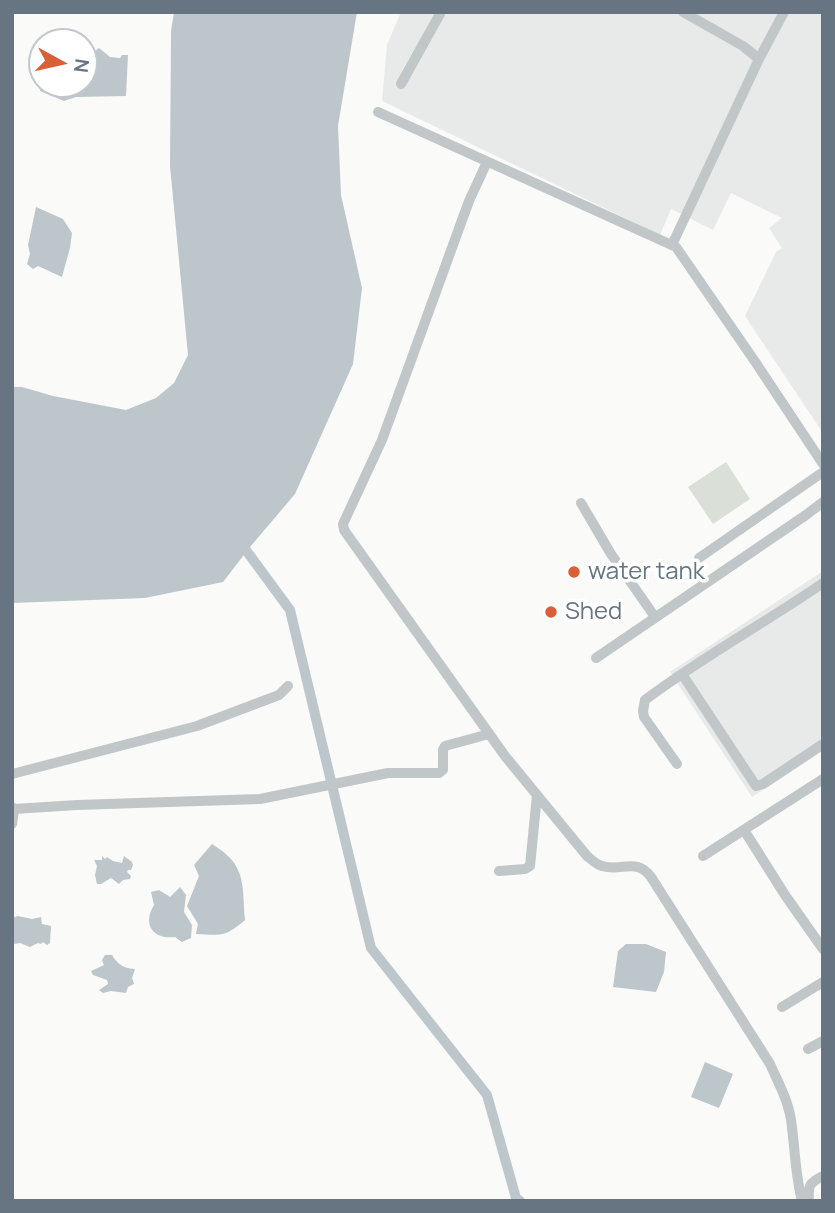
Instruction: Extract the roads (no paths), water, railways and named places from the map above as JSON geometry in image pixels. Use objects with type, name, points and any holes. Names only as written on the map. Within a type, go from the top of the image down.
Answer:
[{"type":"street","points":[[401,85],[441,12]]},
{"type":"street","points":[[683,12],[743,46],[759,60]]},
{"type":"street","points":[[672,245],[784,12]]},
{"type":"street","points":[[378,113],[676,247],[823,464]]},
{"type":"street","points":[[487,162],[469,201],[382,440],[342,524],[489,734],[587,856],[603,866],[639,867],[645,869],[651,877],[770,1064],[785,1096],[791,1119],[802,1201]]},
{"type":"street","points":[[699,558],[823,472]]},
{"type":"street","points":[[596,658],[823,502]]},
{"type":"street","points":[[581,503],[611,554],[655,617]]},
{"type":"street","points":[[677,764],[644,717],[645,700],[823,583]]},
{"type":"street","points":[[682,674],[756,786],[823,744]]},
{"type":"street","points":[[12,774],[197,726],[279,695],[288,686]]},
{"type":"street","points":[[12,824],[13,808],[260,799],[387,773],[439,773],[443,770],[445,747],[489,734]]},
{"type":"street","points":[[703,856],[823,779]]},
{"type":"street","points":[[499,871],[525,869],[530,866],[537,795]]},
{"type":"street","points":[[744,830],[823,949]]},
{"type":"street","points":[[782,1007],[823,982]]},
{"type":"street","points":[[808,1049],[823,1041]]},
{"type":"street","points":[[809,1201],[810,1185],[823,1176]]},
{"type":"waterway","points":[[240,542],[290,610],[371,948],[487,1095],[516,1198],[520,1201]]},
{"type":"place","name":"water tank","points":[[574,572]]},
{"type":"place","name":"Shed","points":[[551,612]]}]
